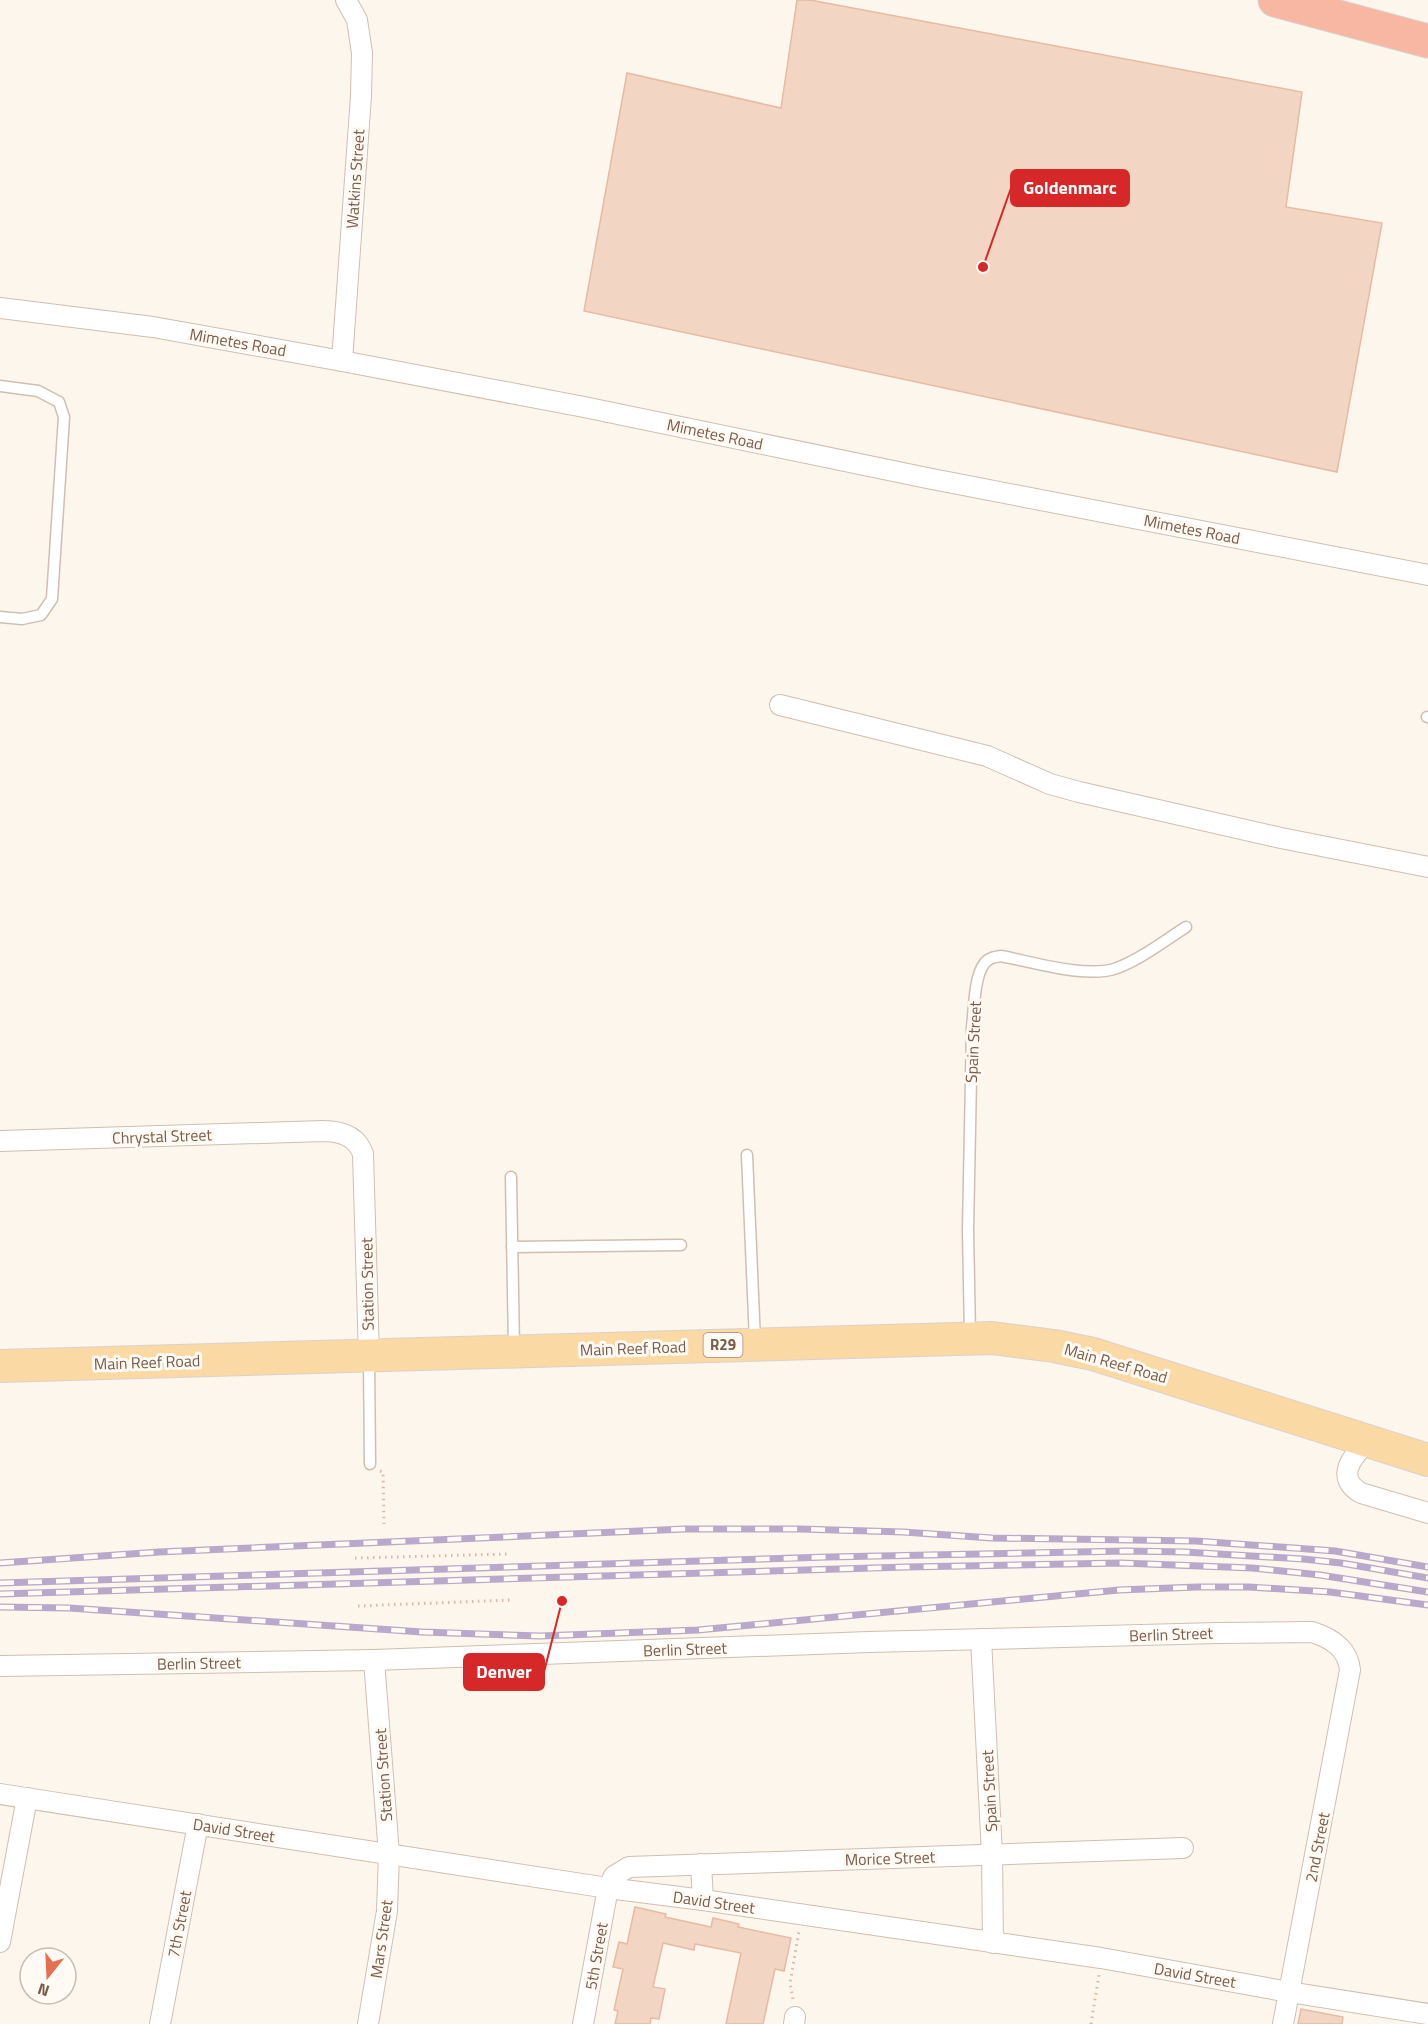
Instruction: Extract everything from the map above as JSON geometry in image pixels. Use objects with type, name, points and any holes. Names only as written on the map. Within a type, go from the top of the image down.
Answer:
[{"type":"highway","points":[[1275,0],[1428,41]]},
{"type":"highway","points":[[1339,0],[1428,19]]},
{"type":"main road","name":"Main Reef Road","points":[[0,1366],[970,1338],[1019,1341],[1093,1354],[1428,1460]]},
{"type":"street","name":"Watkins Street","points":[[342,361],[362,53],[357,20],[346,0]]},
{"type":"street","name":"Mimetes Road","points":[[0,308],[153,327],[342,361],[1428,575]]},
{"type":"street","points":[[780,705],[987,756],[1050,784],[1079,792],[1281,838],[1428,867]]},
{"type":"street","name":"Chrystal Street","points":[[0,1141],[323,1131]]},
{"type":"street","name":"Station Street","points":[[323,1131],[344,1134],[353,1139],[360,1145],[363,1154],[369,1356]]},
{"type":"street","points":[[1368,1441],[1353,1457],[1347,1472],[1348,1482],[1361,1493],[1428,1514]]},
{"type":"street","name":"Berlin Street","points":[[0,1666],[374,1660],[981,1639],[1298,1631],[1312,1632],[1333,1641],[1347,1658],[1350,1670]]},
{"type":"street","name":"Spain Street","points":[[981,1639],[992,1854],[993,1943]]},
{"type":"street","name":"Station Street","points":[[374,1660],[389,1854]]},
{"type":"street","name":"2nd Street","points":[[1283,2024],[1350,1670]]},
{"type":"street","name":"David Street","points":[[0,1794],[608,1888],[1101,1958],[1428,2014]]},
{"type":"street","points":[[0,1941],[27,1798]]},
{"type":"street","name":"7th Street","points":[[160,2024],[198,1824]]},
{"type":"street","name":"Morice Street","points":[[608,1888],[614,1876],[629,1867],[1183,1848]]},
{"type":"street","name":"Mars Street","points":[[368,2024],[387,1911],[389,1854]]},
{"type":"street","points":[[701,1864],[703,1900]]},
{"type":"street","name":"5th Street","points":[[583,2024],[608,1888]]},
{"type":"lane","points":[[0,386],[38,391],[58,402],[64,417],[52,599],[40,615],[22,619],[0,617]]},
{"type":"lane","name":"Spain Street","points":[[970,1338],[971,1057],[975,1001],[983,965],[989,958],[1001,956],[1085,972],[1103,971],[1116,968],[1186,927]]},
{"type":"lane","points":[[747,1155],[755,1344]]},
{"type":"lane","points":[[511,1177],[514,1351]]},
{"type":"lane","points":[[512,1247],[681,1245]]},
{"type":"lane","name":"Station Street","points":[[369,1356],[370,1464]]},
{"type":"path","points":[[370,1464],[383,1472],[384,1524]]},
{"type":"path","points":[[355,1558],[509,1554]]},
{"type":"path","points":[[358,1606],[512,1600]]},
{"type":"path","points":[[795,2021],[790,1983],[802,1915]]},
{"type":"path","points":[[1091,2024],[1101,1958]]},
{"type":"building","points":[[797,0],[810,0],[1302,92],[1286,207],[1382,223],[1337,472],[584,311],[627,73],[781,108]]},
{"type":"building","points":[[635,1907],[666,1914],[665,1917],[711,1927],[713,1918],[739,1924],[738,1927],[791,1938],[784,1971],[775,1969],[763,2024],[726,2024],[741,1953],[695,1944],[694,1950],[663,1943],[653,1987],[665,1989],[659,2019],[651,2018],[650,2024],[615,2024],[618,2011],[614,2010],[623,1969],[613,1967],[619,1942],[627,1944]]},
{"type":"building","points":[[1301,2009],[1343,2017],[1342,2024],[1298,2024]]},
{"type":"railway","points":[[0,1563],[159,1552],[685,1529],[800,1529],[903,1532],[992,1538],[1196,1541],[1335,1551],[1428,1567]]},
{"type":"railway","points":[[0,1583],[828,1557],[1126,1551],[1303,1559],[1428,1578]]},
{"type":"railway","points":[[0,1594],[906,1567],[1121,1563],[1252,1568],[1320,1575],[1428,1592]]},
{"type":"railway","points":[[0,1607],[69,1608],[422,1632],[540,1636],[698,1630],[1119,1590],[1197,1587],[1249,1587],[1330,1592],[1428,1605]]},
{"type":"place","name":"Goldenmarc","points":[[983,267]]},
{"type":"place","name":"Denver","points":[[562,1601]]}]
